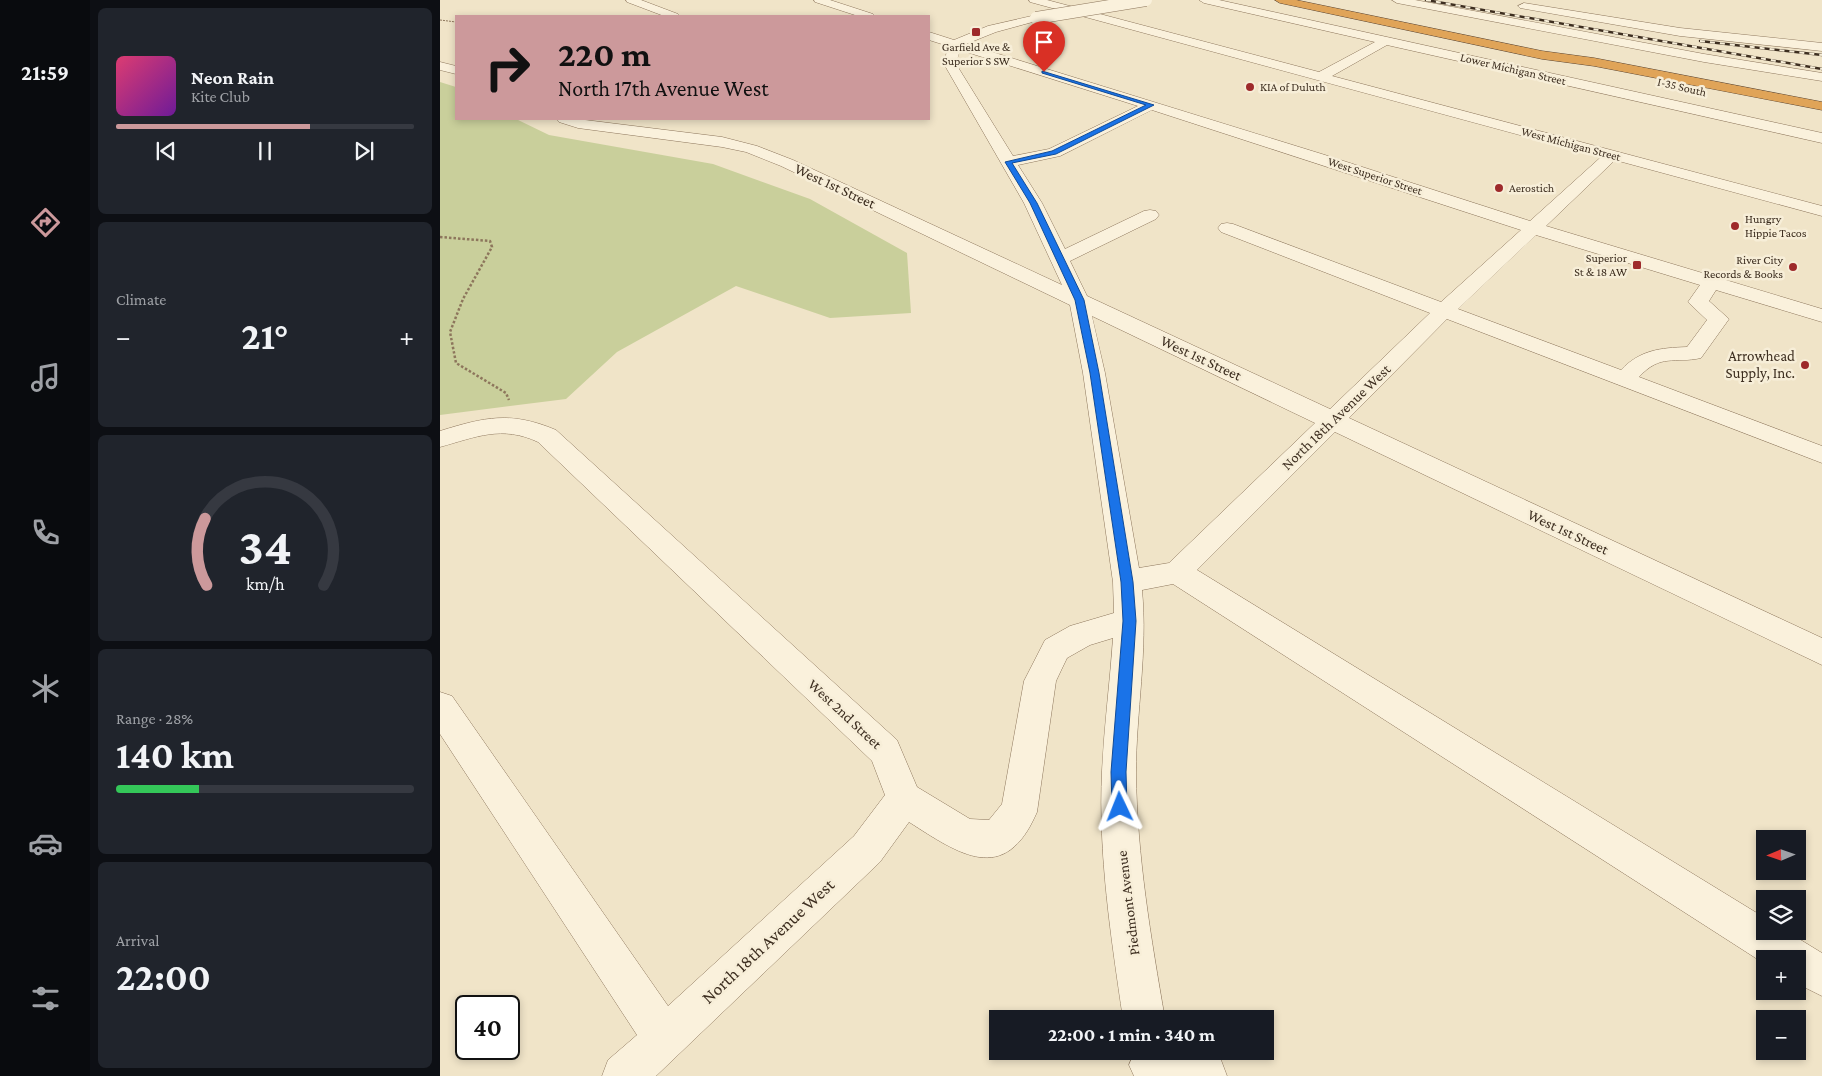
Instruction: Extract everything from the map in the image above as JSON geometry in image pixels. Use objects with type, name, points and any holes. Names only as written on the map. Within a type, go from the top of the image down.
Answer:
[{"type":"highway","points":[[1280,0],[1542,55],[1594,62],[1822,106]]},
{"type":"highway","points":[[1384,9],[1489,30]]},
{"type":"highway","points":[[1555,44],[1822,95]]},
{"type":"highway","points":[[1593,52],[1822,89]]},
{"type":"highway","name":"I-35 South","points":[[1542,55],[1822,116]]},
{"type":"street","points":[[631,0],[671,15]]},
{"type":"street","points":[[819,0],[866,15]]},
{"type":"street","name":"West Michigan Street","points":[[1034,0],[1822,211]]},
{"type":"street","points":[[930,30],[952,35],[1036,18],[1146,0]]},
{"type":"street","name":"Lower Michigan Street","points":[[1204,0],[1822,138]]},
{"type":"street","points":[[1397,0],[1704,58],[1822,77]]},
{"type":"street","points":[[1512,4],[1680,32],[1822,47]]},
{"type":"street","name":"West Superior Street","points":[[930,36],[952,35],[1151,105],[1533,228],[1822,316]]},
{"type":"street","name":"Piedmont Avenue","points":[[952,35],[950,64],[1034,203],[1079,300],[1094,373],[1127,582],[1130,621],[1119,772],[1120,842],[1131,937],[1143,1010]]},
{"type":"street","points":[[1202,45],[1219,38]]},
{"type":"street","points":[[1320,78],[1385,40]]},
{"type":"street","points":[[440,66],[455,70]]},
{"type":"street","points":[[1008,162],[1054,153],[1151,105]]},
{"type":"street","name":"West 1st Street","points":[[567,120],[578,124],[722,142],[751,149],[787,163],[1822,652]]},
{"type":"street","name":"North 18th Avenue West","points":[[1176,572],[1445,310],[1612,155]]},
{"type":"street","points":[[1060,259],[1150,215]]},
{"type":"street","points":[[1227,228],[1822,455]]},
{"type":"street","points":[[1625,379],[1638,364],[1652,355],[1693,353],[1719,319],[1698,302],[1712,282]]},
{"type":"street","name":"West 2nd Street","points":[[440,439],[466,431],[494,426],[524,427],[547,436],[885,751],[904,799]]},
{"type":"street","points":[[1127,582],[1176,572],[1780,950]]},
{"type":"street","points":[[904,799],[965,837],[997,839],[1019,812],[1040,681],[1056,648],[1081,636],[1130,621]]},
{"type":"street","points":[[440,706],[664,1038]]},
{"type":"street","name":"North 18th Avenue West","points":[[624,1076],[867,849],[904,799]]},
{"type":"street","points":[[1806,966],[1822,976]]},
{"type":"street","points":[[1151,1064],[1205,1076]]},
{"type":"path","points":[[440,20],[455,22]]},
{"type":"path","points":[[440,237],[490,241],[492,247],[463,299],[450,332],[456,362],[506,393],[511,407],[494,426]]},
{"type":"green space","points":[[440,82],[455,87],[455,120],[518,120],[549,135],[713,164],[810,199],[907,253],[911,313],[830,318],[736,286],[617,352],[566,399],[440,415]]},
{"type":"railway","points":[[1426,0],[1822,69]]},
{"type":"railway","points":[[1700,41],[1822,55]]},
{"type":"place","name":"Garfield Ave & Superior S SW","points":[[976,32]]},
{"type":"place","name":"KIA of Duluth","points":[[1250,87]]},
{"type":"place","name":"Aerostich","points":[[1499,188]]},
{"type":"place","name":"Hungry Hippie Tacos","points":[[1735,226]]},
{"type":"place","name":"Superior St & 18 AW","points":[[1637,265]]},
{"type":"place","name":"River City Records & Books","points":[[1793,267]]},
{"type":"place","name":"Arrowhead Supply, Inc.","points":[[1805,365]]},
{"type":"route","points":[[1044,72],[1151,105],[1054,153],[1008,162],[1034,203],[1079,300],[1094,373],[1127,582],[1130,621],[1119,772],[1120,807]]}]
